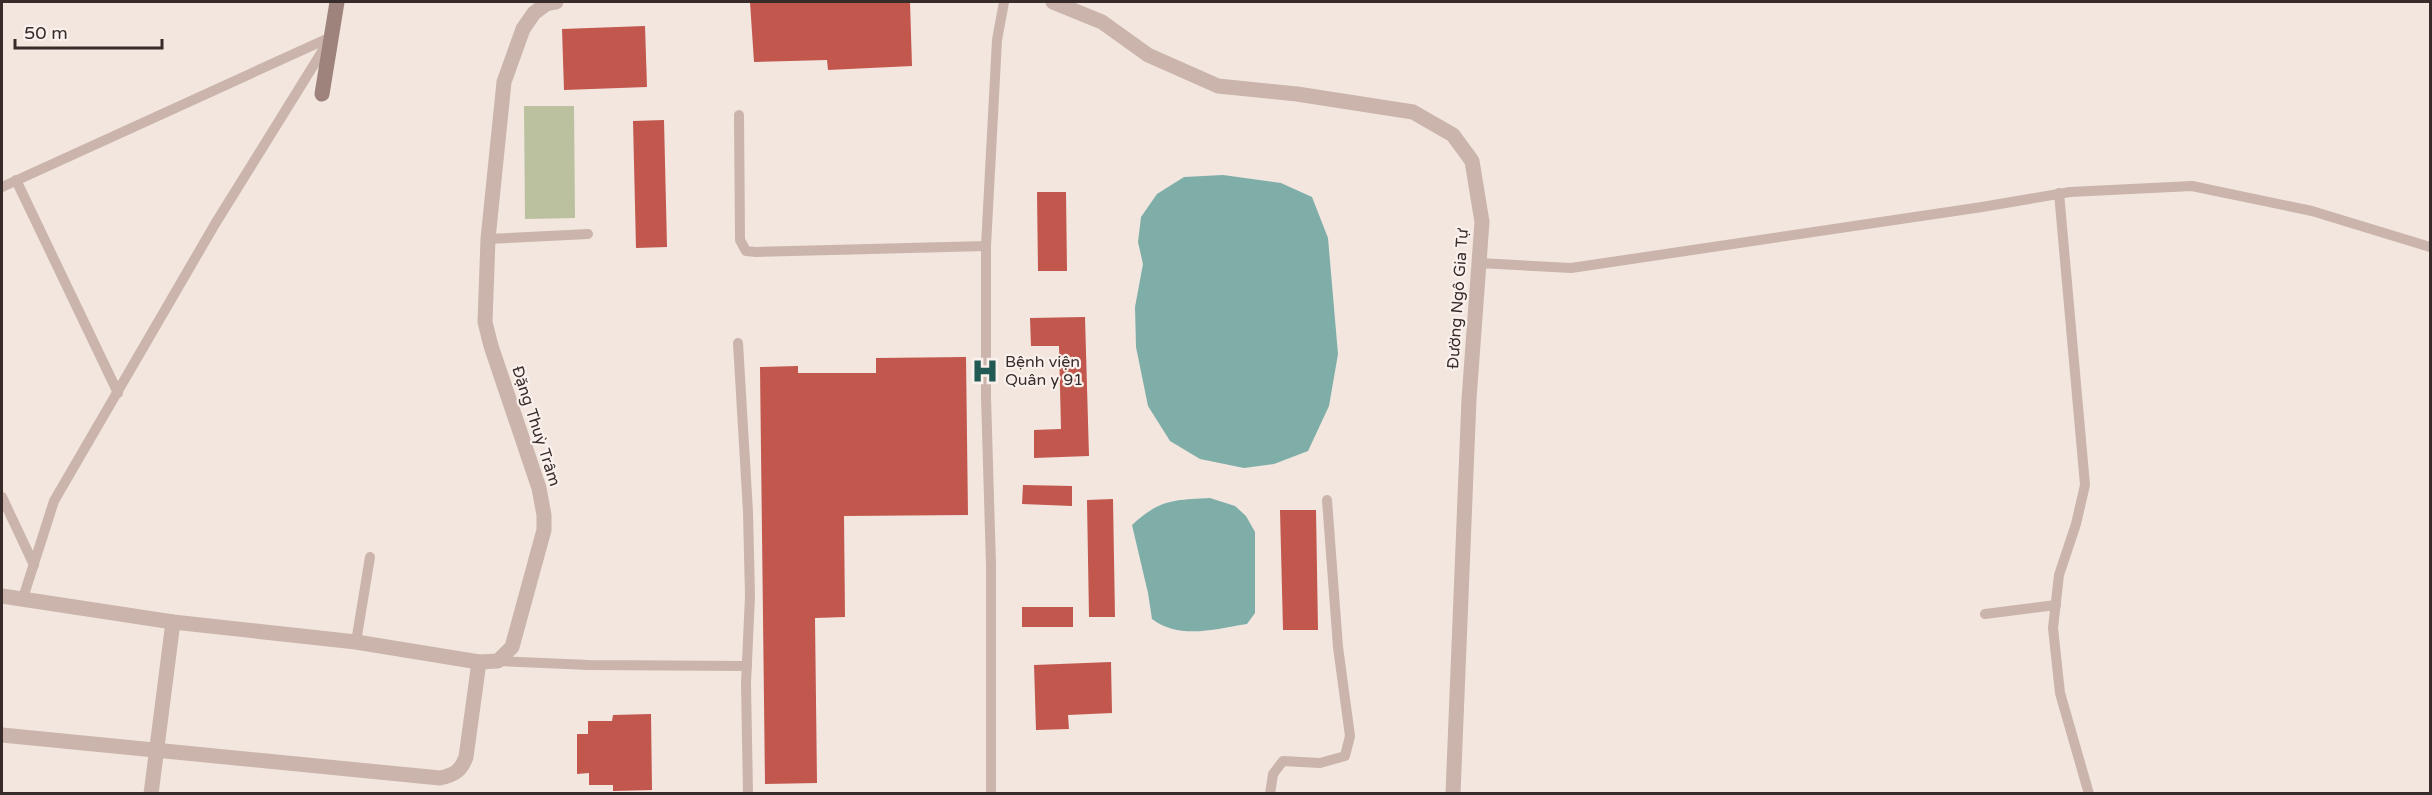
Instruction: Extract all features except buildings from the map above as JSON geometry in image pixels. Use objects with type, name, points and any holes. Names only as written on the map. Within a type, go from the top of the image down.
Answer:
[{"type":"street","points":[[322,94],[337,2]]},
{"type":"street","name":"Đặng Thuỳ Trâm","points":[[498,661],[512,647],[544,530],[544,515],[539,488],[485,322],[488,239],[504,82],[523,29],[534,13],[546,4],[556,2]]},
{"type":"street","name":"Đường Ngô Gia Tự","points":[[1053,2],[1101,22],[1148,54],[1218,86],[1297,94],[1413,112],[1453,135],[1472,161],[1482,222],[1469,399],[1453,794]]},
{"type":"street","points":[[2,596],[173,622],[356,642],[479,662],[498,661]]},
{"type":"street","points":[[151,794],[173,622]]},
{"type":"street","points":[[2,735],[440,778],[453,775],[462,768],[466,757],[479,662]]},
{"type":"lane","points":[[991,794],[991,565],[986,397],[987,246],[997,40],[1004,2]]},
{"type":"lane","points":[[2,187],[331,37]]},
{"type":"lane","points":[[22,598],[54,501],[215,224],[331,37]]},
{"type":"lane","points":[[738,115],[740,240],[746,250],[756,252],[987,246]]},
{"type":"lane","points":[[16,180],[118,393]]},
{"type":"lane","points":[[1479,263],[1571,268],[2059,194],[2192,186],[2312,211],[2430,248]]},
{"type":"lane","points":[[2059,194],[2085,485],[2076,524],[2059,575],[2053,628],[2060,693],[2089,794]]},
{"type":"lane","points":[[488,239],[588,234]]},
{"type":"lane","points":[[738,343],[749,533],[748,794]]},
{"type":"lane","points":[[2,497],[34,564]]},
{"type":"lane","points":[[1270,794],[1273,774],[1283,761],[1320,763],[1345,756],[1350,736],[1338,647],[1328,500]]},
{"type":"lane","points":[[356,642],[370,557]]},
{"type":"lane","points":[[1985,614],[2056,605]]},
{"type":"lane","points":[[498,661],[589,665],[747,666]]},
{"type":"green space","points":[[524,106],[574,106],[575,218],[525,219]]},
{"type":"water","points":[[1223,175],[1281,183],[1312,197],[1328,238],[1338,354],[1329,406],[1308,451],[1274,464],[1244,468],[1200,459],[1170,441],[1148,406],[1136,347],[1135,307],[1143,264],[1138,242],[1141,217],[1157,194],[1184,177]]},
{"type":"water","points":[[1210,498],[1235,506],[1246,516],[1255,532],[1255,613],[1247,624],[1198,631],[1174,629],[1152,619],[1132,525],[1151,510],[1168,502]]},
{"type":"place","name":"Bệnh viện Quân y 91","points":[[985,371]]}]
